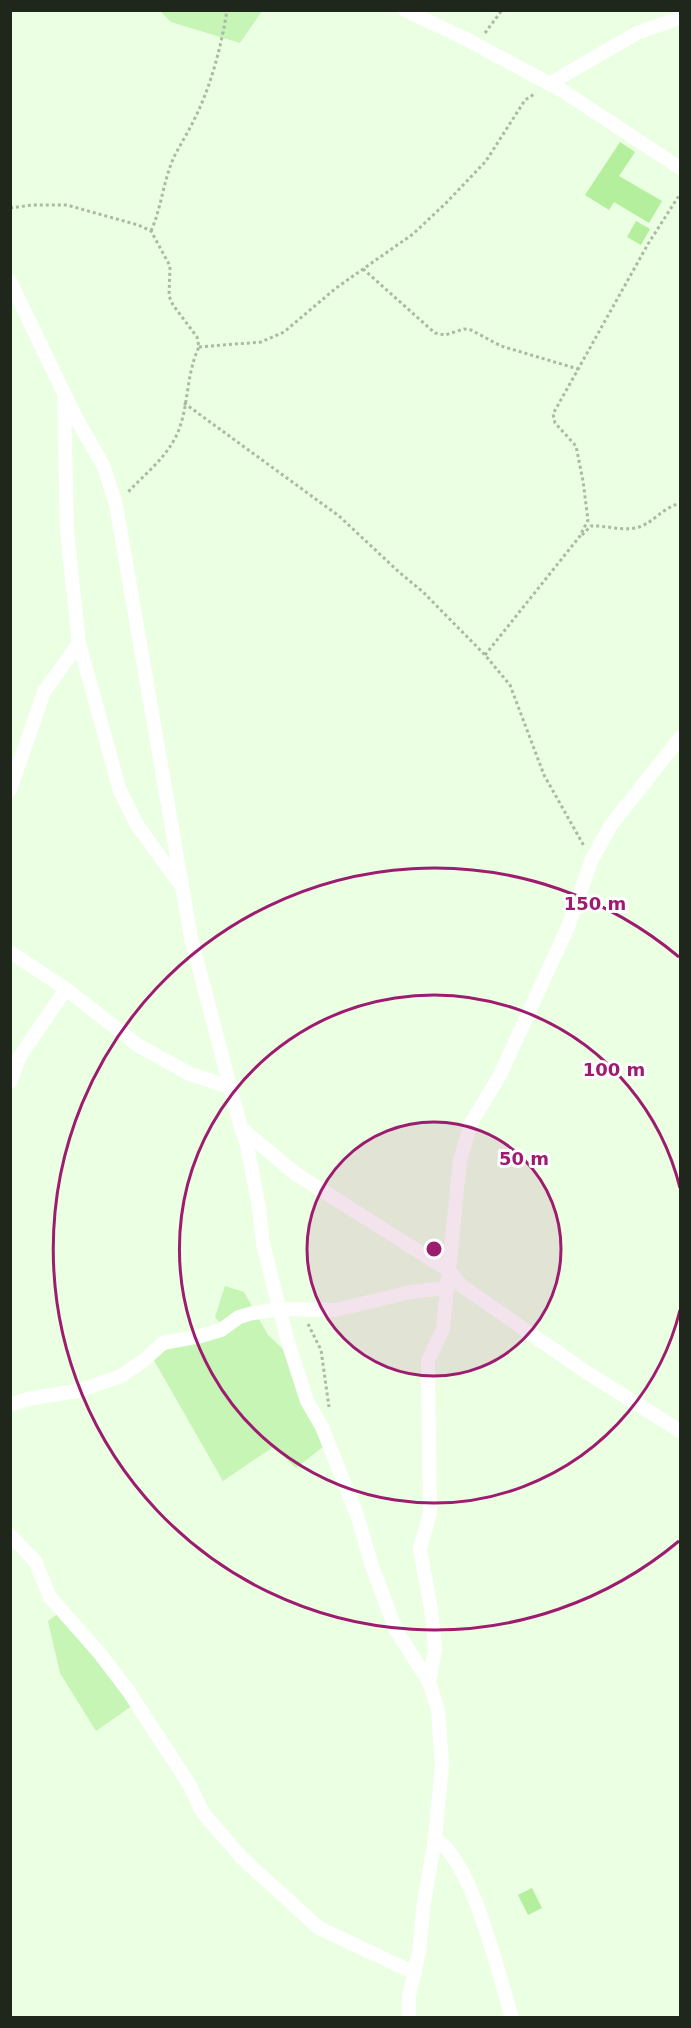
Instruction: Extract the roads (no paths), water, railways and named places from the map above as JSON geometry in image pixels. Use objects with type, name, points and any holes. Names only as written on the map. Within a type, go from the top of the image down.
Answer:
[{"type":"street","points":[[405,10],[476,44],[549,84],[681,168]]},
{"type":"street","points":[[549,84],[637,33],[681,18]]},
{"type":"street","points":[[10,281],[64,393],[104,467],[116,505],[191,938],[241,1128],[248,1145],[263,1244],[288,1342],[307,1401],[321,1426],[357,1515],[372,1566],[396,1630],[429,1682],[438,1710],[442,1765],[435,1839],[415,1973],[409,1996],[409,2018]]},
{"type":"street","points":[[64,393],[67,532],[79,643],[120,791],[137,825],[182,885]]},
{"type":"street","points":[[10,790],[44,692],[79,643]]},
{"type":"street","points":[[429,1682],[435,1649],[431,1609],[420,1549],[430,1513],[428,1361],[443,1329],[460,1160],[471,1123],[500,1075],[568,927],[592,859],[611,825],[681,738]]},
{"type":"street","points":[[10,952],[66,990],[139,1046],[190,1074],[230,1087]]},
{"type":"street","points":[[10,1082],[20,1056],[66,990]]},
{"type":"street","points":[[241,1128],[296,1174],[448,1270],[462,1286],[586,1372],[681,1431]]},
{"type":"street","points":[[10,1405],[27,1399],[78,1391],[121,1376],[143,1361],[163,1342],[201,1336],[221,1330],[239,1317],[253,1313],[280,1309],[335,1310],[411,1292],[447,1288]]},
{"type":"street","points":[[10,1535],[35,1562],[50,1597],[101,1654],[133,1697],[189,1784],[203,1813],[242,1858],[319,1928],[415,1973]]},
{"type":"street","points":[[435,1839],[448,1850],[466,1880],[502,1982],[512,2018]]}]
